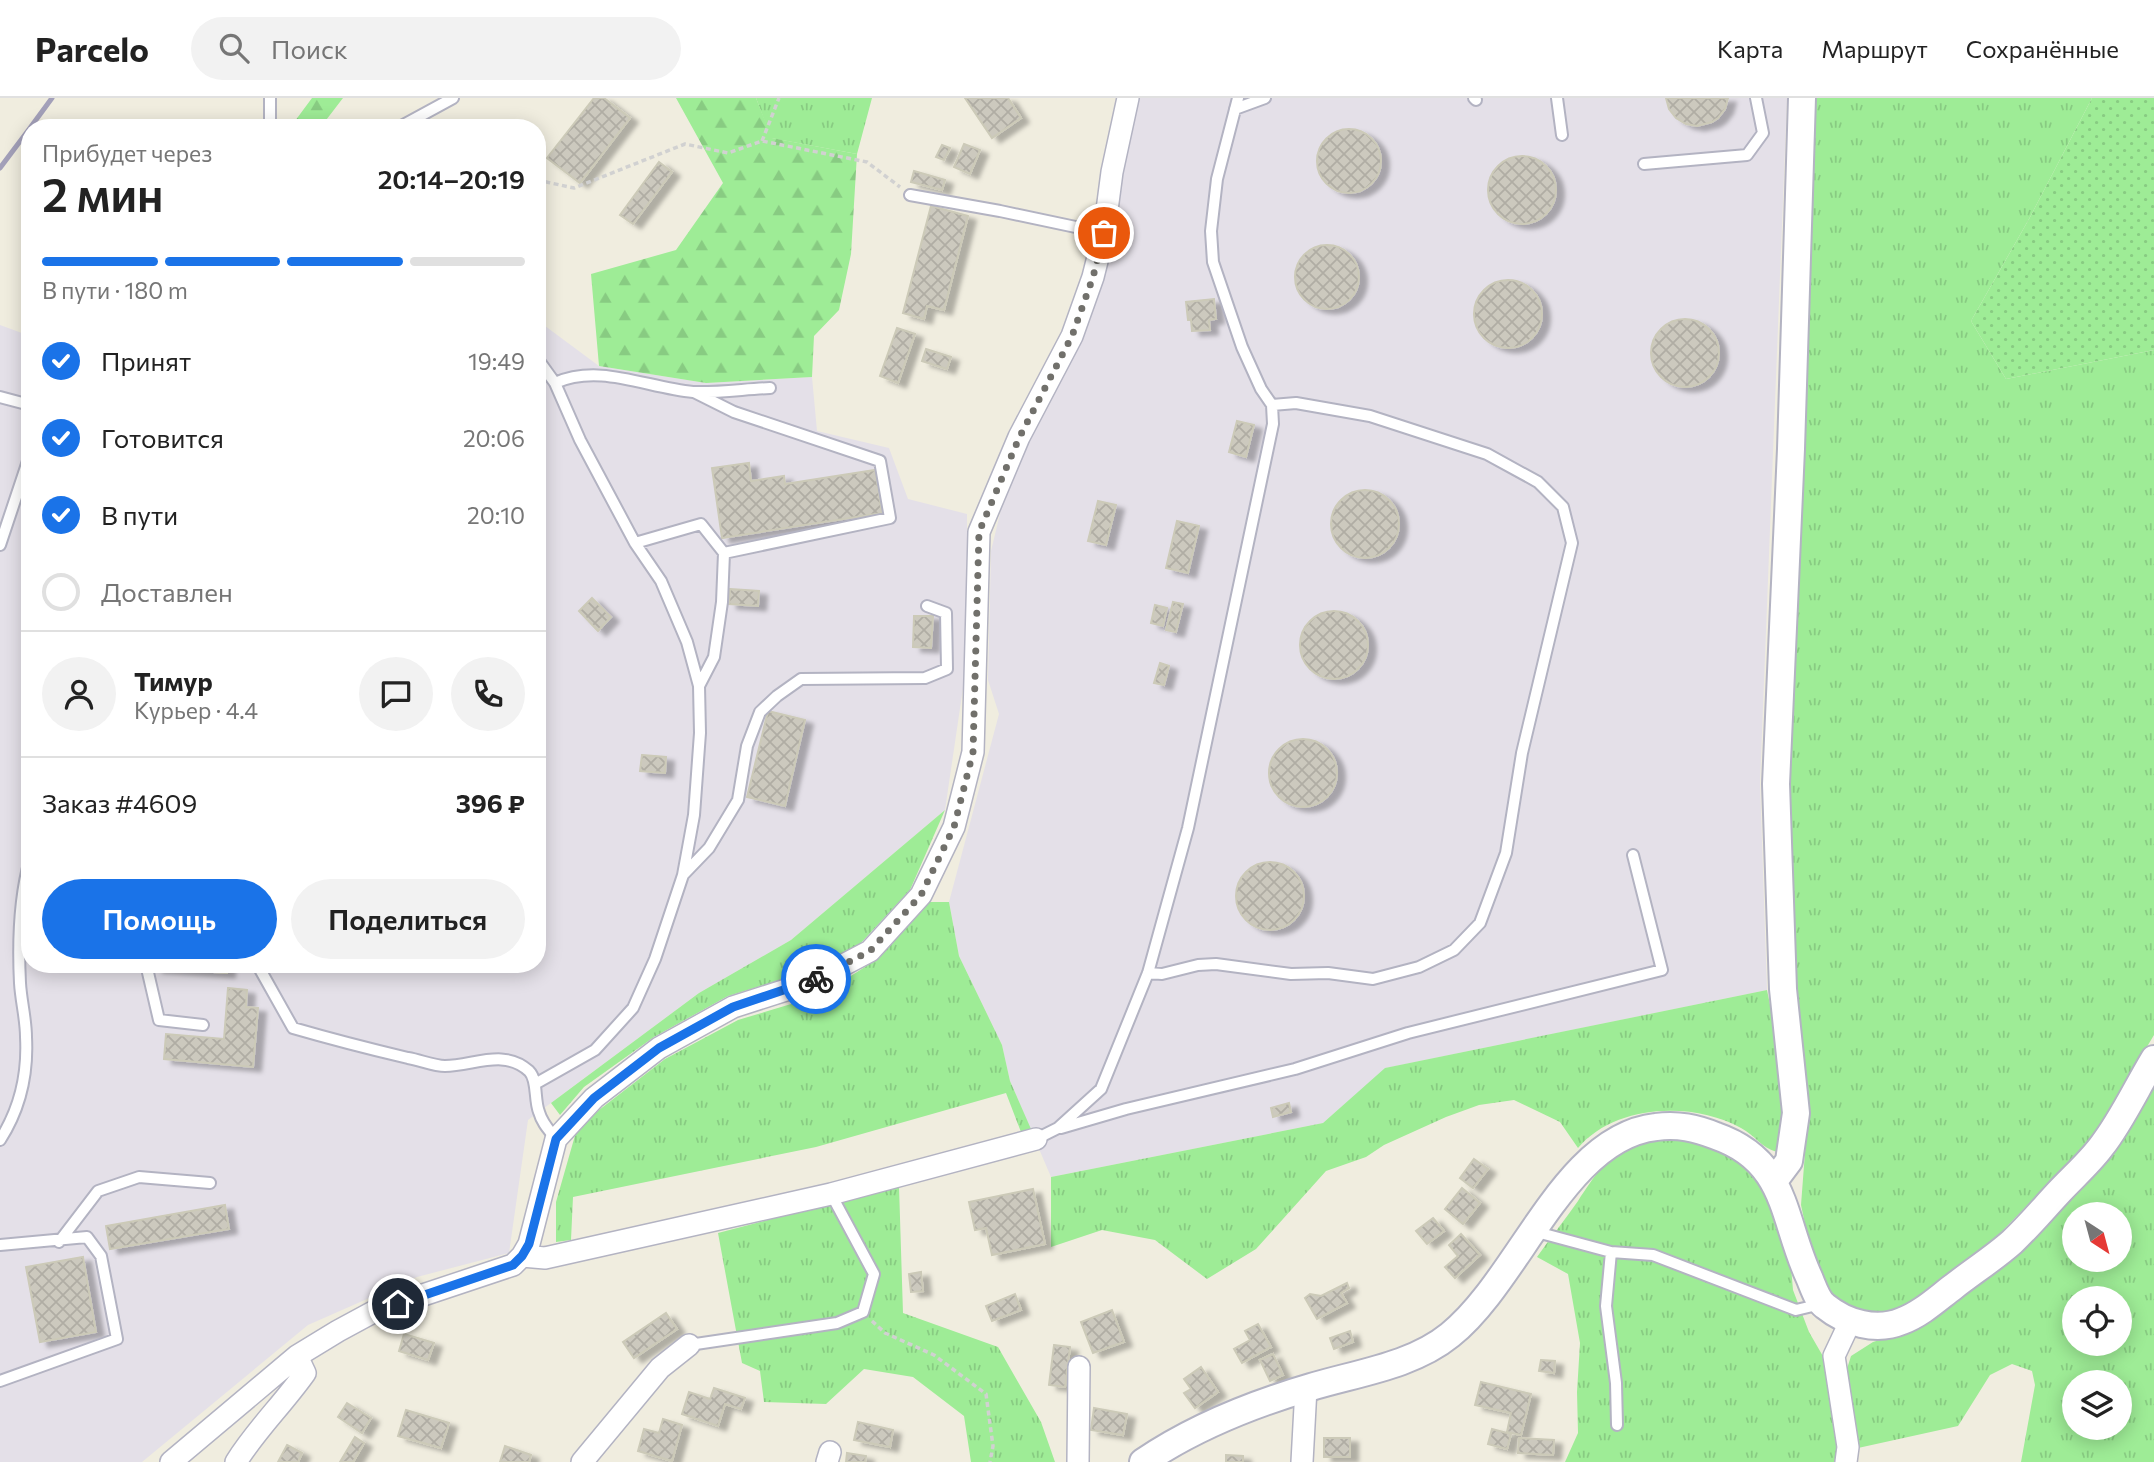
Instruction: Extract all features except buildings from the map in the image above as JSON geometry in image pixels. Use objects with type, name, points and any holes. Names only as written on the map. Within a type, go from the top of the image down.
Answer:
[{"type":"street","points":[[171,1462],[297,1356],[374,1311],[513,1265],[529,1244],[556,1139],[594,1098],[659,1048],[733,1007],[811,982],[870,951],[921,895],[954,827],[973,752],[979,532],[1019,438],[1072,336],[1093,277],[1104,233],[1112,172],[1128,98]]},
{"type":"street","points":[[1774,1181],[1789,1160],[1796,1113],[1783,989],[1776,783],[1791,449],[1802,98]]},
{"type":"street","points":[[1143,1462],[1204,1428],[1248,1409],[1306,1388],[1417,1356],[1448,1337],[1475,1312],[1501,1280],[1533,1231],[1595,1154],[1623,1136],[1654,1127],[1689,1126],[1734,1142],[1761,1164],[1774,1181],[1786,1207],[1799,1256],[1821,1304],[1850,1322],[1873,1326],[1900,1322],[1926,1308],[2012,1242],[2102,1146],[2154,1059]]},
{"type":"street","points":[[522,1256],[545,1258],[831,1194],[1036,1139]]},
{"type":"street","points":[[1846,1462],[1848,1447],[1834,1356],[1850,1322]]},
{"type":"street","points":[[582,1462],[660,1368],[689,1345]]},
{"type":"street","points":[[236,1462],[250,1440],[305,1373],[297,1356]]},
{"type":"street","points":[[1078,1462],[1079,1367]]},
{"type":"street","points":[[1302,1462],[1306,1388]]},
{"type":"lane","points":[[270,98],[271,119]]},
{"type":"lane","points":[[414,119],[453,98]]},
{"type":"lane","points":[[1058,1128],[1101,1088],[1148,973],[1188,828],[1273,424],[1272,405],[1261,389],[1242,347],[1213,262],[1211,231],[1217,178],[1237,103],[1265,98]]},
{"type":"lane","points":[[1557,98],[1562,135]]},
{"type":"lane","points":[[1644,164],[1747,155],[1763,133],[1756,98]]},
{"type":"lane","points":[[910,195],[1104,233]]},
{"type":"lane","points":[[535,1084],[595,1050],[633,1008],[655,959],[683,875],[695,801],[701,733],[699,686],[687,642],[661,582],[635,543],[580,440],[555,383],[546,370]]},
{"type":"lane","points":[[555,383],[571,376],[600,374],[694,392],[770,388]]},
{"type":"lane","points":[[694,392],[734,412],[880,461],[890,518],[724,553]]},
{"type":"lane","points":[[0,397],[21,403]]},
{"type":"lane","points":[[1148,973],[1162,974],[1198,965],[1216,964],[1291,974],[1328,973],[1373,979],[1419,967],[1454,950],[1480,923],[1506,853],[1522,753],[1572,543],[1563,507],[1538,482],[1487,454],[1370,416],[1296,403],[1272,405]]},
{"type":"lane","points":[[0,545],[21,482]]},
{"type":"lane","points":[[635,543],[701,524],[724,553],[722,602],[714,657],[699,686]]},
{"type":"lane","points":[[683,875],[709,848],[738,800],[751,734],[760,712],[777,696],[801,679],[925,678],[947,669],[946,613],[927,606]]},
{"type":"lane","points":[[1036,1139],[1058,1128],[1126,1109],[1295,1069],[1408,1033],[1662,970],[1633,855]]},
{"type":"lane","points":[[0,1140],[11,1122],[24,1083],[26,1037],[20,984],[21,936]]},
{"type":"lane","points":[[148,973],[159,1020],[203,1026]]},
{"type":"lane","points":[[262,973],[293,1028],[445,1066],[479,1059],[507,1060],[529,1072],[535,1084],[539,1113],[545,1127],[556,1139]]},
{"type":"lane","points":[[59,1241],[98,1191],[139,1177],[210,1184]]},
{"type":"lane","points":[[689,1345],[837,1323],[863,1312],[874,1274],[831,1194]]},
{"type":"lane","points":[[1533,1231],[1611,1252],[1653,1255],[1796,1310],[1821,1304]]},
{"type":"lane","points":[[0,1245],[87,1237],[101,1256],[117,1339],[0,1381]]},
{"type":"lane","points":[[1611,1252],[1606,1306],[1616,1383],[1617,1425]]},
{"type":"path","points":[[762,141],[779,98]]},
{"type":"path","points":[[546,182],[575,188],[685,144],[728,153],[762,141],[867,162],[910,195]]},
{"type":"path","points":[[863,1312],[885,1333],[934,1355],[986,1394],[993,1446],[990,1462]]},
{"type":"shaded area","points":[[1138,98],[1787,98],[1760,783],[1767,990],[1386,1068],[1323,1123],[1051,1177],[1010,1081],[1002,1045],[959,956],[949,902],[999,714],[988,680],[991,551],[1004,497],[1117,200]]},
{"type":"shaded area","points":[[0,325],[21,333],[21,973],[546,973],[546,327],[599,366],[706,383],[812,377],[817,431],[889,448],[908,499],[967,514],[967,661],[945,810],[791,940],[699,993],[528,1120],[509,1253],[417,1277],[308,1325],[142,1462],[0,1462]]},
{"type":"green space","points":[[312,98],[343,98],[327,119],[296,119]]},
{"type":"green space","points":[[676,98],[756,98],[772,138],[857,154],[851,254],[839,310],[814,336],[812,377],[706,383],[599,366],[591,274],[676,250],[723,183]]},
{"type":"green space","points":[[756,98],[872,98],[857,154],[771,138]]},
{"type":"green space","points":[[1813,98],[2092,98],[2029,219],[1971,321],[2006,379],[2154,350],[2154,1035],[2093,1137],[1988,1246],[1920,1298],[1898,1311],[1875,1314],[1854,1309],[1835,1299],[1823,1282],[1810,1247],[1801,1205],[1807,1126],[1794,982],[1788,798]]},
{"type":"green space","points":[[2092,98],[2154,98],[2154,350],[2006,379],[1971,321],[2029,219]]},
{"type":"green space","points":[[945,810],[910,890],[860,944],[804,973],[728,996],[654,1037],[584,1087],[560,1115],[551,1103],[699,993],[791,940]]},
{"type":"green space","points":[[926,902],[949,902],[959,956],[1002,1045],[1010,1081],[1031,1129],[1021,1132],[1006,1093],[816,1147],[573,1197],[571,1240],[556,1242],[556,1202],[576,1132],[599,1110],[665,1059],[738,1020],[821,995],[879,958]]},
{"type":"green space","points":[[1767,990],[1787,1088],[1781,1144],[1777,1152],[1722,1119],[1678,1111],[1633,1115],[1594,1133],[1578,1148],[1560,1122],[1514,1100],[1479,1105],[1446,1117],[1384,1145],[1366,1157],[1326,1171],[1256,1249],[1207,1279],[1155,1240],[1102,1230],[1051,1247],[1051,1177],[1323,1123],[1385,1068]]},
{"type":"green space","points":[[2154,1086],[2154,1462],[2021,1462],[2035,1385],[2032,1371],[2012,1364],[1990,1375],[1958,1426],[1858,1448],[1846,1372],[1851,1356],[1873,1342],[1908,1331],[1933,1319],[2023,1245],[2062,1204],[2062,1272],[2132,1272],[2132,1202],[2064,1202],[2114,1150]]},
{"type":"green space","points":[[1687,1137],[1727,1151],[1754,1174],[1775,1209],[1791,1267],[1793,1290],[1809,1332],[1824,1358],[1839,1452],[1837,1462],[1565,1462],[1578,1433],[1580,1343],[1568,1274],[1537,1257],[1600,1170],[1622,1150],[1648,1140]]},
{"type":"green space","points":[[899,1186],[903,1313],[998,1347],[1041,1422],[1055,1462],[971,1462],[964,1416],[913,1377],[864,1369],[826,1404],[764,1402],[760,1371],[742,1363],[718,1233]]},
{"type":"railway","points":[[37,119],[52,98]]},
{"type":"railway","points":[[0,168],[21,140]]},
{"type":"way so far","points":[[816,979],[870,951],[921,895],[954,827],[973,752],[979,532],[1019,438],[1072,336],[1093,277],[1104,233]]},
{"type":"route","points":[[398,1304],[513,1265],[522,1256],[529,1244],[556,1139],[594,1098],[659,1048],[733,1007],[816,979]]}]
